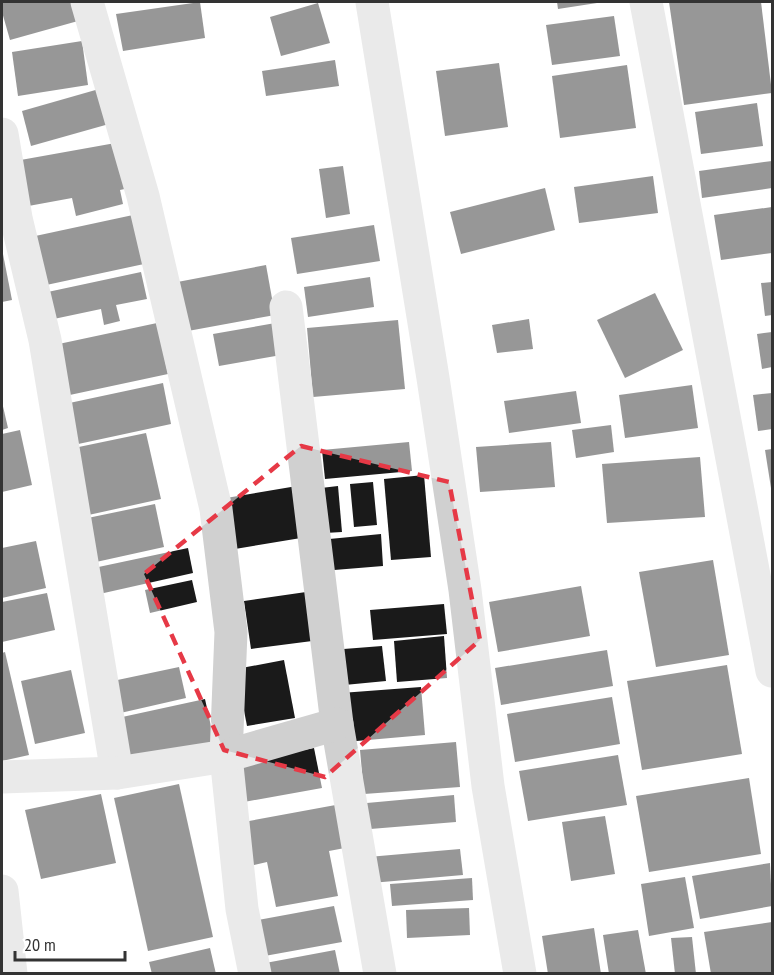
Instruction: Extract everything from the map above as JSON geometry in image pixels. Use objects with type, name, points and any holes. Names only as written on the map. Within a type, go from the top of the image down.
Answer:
[{"type":"street","points":[[87,2],[143,196],[216,509],[231,632],[226,756],[242,909],[255,974]]},
{"type":"street","points":[[372,2],[435,389],[465,590],[488,786],[520,974]]},
{"type":"street","points":[[646,2],[767,609],[772,671]]},
{"type":"street","points":[[2,134],[16,218],[45,340],[117,773]]},
{"type":"street","points":[[286,307],[337,724],[380,974]]},
{"type":"street","points":[[2,777],[117,773],[226,756],[337,724]]},
{"type":"street","points":[[2,891],[11,974]]},
{"type":"highlighted area","points":[[301,446],[449,482],[480,640],[325,777],[224,750],[144,574]]},
{"type":"building","points":[[2,2],[72,2],[78,21],[10,40],[2,12]]},
{"type":"building","points":[[200,2],[205,38],[123,51],[116,14]]},
{"type":"building","points":[[557,2],[597,2],[597,3],[558,9]]},
{"type":"building","points":[[669,2],[761,2],[772,93],[684,105]]},
{"type":"building","points":[[318,3],[330,43],[281,56],[270,17]]},
{"type":"building","points":[[614,16],[620,56],[552,65],[546,25]]},
{"type":"building","points":[[82,41],[88,85],[18,96],[12,52]]},
{"type":"building","points":[[335,60],[339,86],[266,96],[262,71]]},
{"type":"building","points":[[499,63],[508,127],[445,136],[436,71]]},
{"type":"building","points":[[627,65],[636,128],[560,138],[552,76]]},
{"type":"building","points":[[99,89],[109,124],[31,146],[22,111]]},
{"type":"building","points":[[757,103],[763,146],[701,154],[695,112]]},
{"type":"building","points":[[121,142],[129,188],[120,190],[123,204],[76,216],[72,198],[23,207],[15,161]]},
{"type":"building","points":[[772,161],[772,188],[702,198],[699,171]]},
{"type":"building","points":[[343,166],[350,214],[326,218],[319,169]]},
{"type":"building","points":[[653,176],[658,213],[579,223],[574,187]]},
{"type":"building","points":[[545,188],[555,230],[461,254],[450,212]]},
{"type":"building","points":[[772,207],[772,253],[721,260],[714,215]]},
{"type":"building","points":[[133,215],[144,264],[37,287],[26,238]]},
{"type":"building","points":[[374,225],[380,261],[297,274],[291,238]]},
{"type":"building","points":[[2,249],[12,300],[2,302]]},
{"type":"building","points":[[266,265],[275,315],[177,333],[167,284]]},
{"type":"building","points":[[141,272],[147,299],[116,305],[120,321],[104,325],[101,309],[49,320],[43,293]]},
{"type":"building","points":[[370,277],[374,307],[308,317],[304,287]]},
{"type":"building","points":[[772,282],[772,315],[765,316],[761,283]]},
{"type":"building","points":[[655,293],[683,350],[625,378],[597,320]]},
{"type":"building","points":[[529,319],[533,349],[497,353],[492,325]]},
{"type":"building","points":[[398,320],[405,389],[313,397],[307,328]]},
{"type":"building","points":[[281,322],[287,354],[219,366],[213,334]]},
{"type":"building","points":[[157,323],[168,374],[65,396],[54,345]]},
{"type":"building","points":[[772,332],[772,367],[762,369],[757,334]]},
{"type":"building","points":[[163,383],[171,424],[69,446],[60,405]]},
{"type":"building","points":[[692,385],[698,428],[625,438],[619,395]]},
{"type":"building","points":[[576,391],[581,423],[509,433],[504,401]]},
{"type":"building","points":[[772,393],[772,429],[758,431],[753,395]]},
{"type":"building","points":[[2,402],[8,428],[2,430]]},
{"type":"building","points":[[611,425],[614,452],[576,458],[572,430]]},
{"type":"building","points":[[20,430],[32,485],[2,492],[2,434]]},
{"type":"building","points":[[146,433],[161,499],[84,516],[69,449]]},
{"type":"building","points":[[409,442],[412,471],[325,479],[322,450]]},
{"type":"building","points":[[551,442],[555,487],[480,492],[476,447]]},
{"type":"building","points":[[772,449],[772,488],[771,488],[765,450]]},
{"type":"building","points":[[700,457],[705,517],[607,523],[602,464]]},
{"type":"building","points":[[424,475],[431,557],[391,560],[384,479]]},
{"type":"building","points":[[373,482],[377,525],[354,527],[350,484]]},
{"type":"building","points":[[297,486],[307,537],[235,549],[226,498]]},
{"type":"building","points":[[338,486],[342,532],[325,533],[321,488]]},
{"type":"building","points":[[155,504],[164,547],[87,564],[78,520]]},
{"type":"building","points":[[381,534],[383,566],[322,571],[319,540]]},
{"type":"building","points":[[36,541],[46,588],[2,598],[2,548]]},
{"type":"building","points":[[188,548],[193,573],[95,595],[89,569]]},
{"type":"building","points":[[713,560],[729,655],[656,667],[639,572]]},
{"type":"building","points":[[192,580],[197,602],[150,613],[145,590]]},
{"type":"building","points":[[581,586],[590,636],[498,652],[489,602]]},
{"type":"building","points":[[313,591],[320,640],[251,649],[244,601]]},
{"type":"building","points":[[47,593],[55,630],[2,642],[2,602]]},
{"type":"building","points":[[444,604],[447,634],[373,640],[370,610]]},
{"type":"building","points":[[444,636],[447,678],[397,682],[394,641]]},
{"type":"building","points":[[382,646],[386,681],[334,686],[331,650]]},
{"type":"building","points":[[607,650],[613,686],[501,705],[495,668]]},
{"type":"building","points":[[5,652],[29,755],[2,761],[2,653]]},
{"type":"building","points":[[284,660],[295,718],[247,726],[236,669]]},
{"type":"building","points":[[727,665],[742,754],[642,770],[627,681]]},
{"type":"building","points":[[179,667],[186,698],[116,714],[108,682]]},
{"type":"building","points":[[71,670],[85,733],[35,744],[21,681]]},
{"type":"building","points":[[421,687],[425,735],[345,742],[341,693]]},
{"type":"building","points":[[612,697],[620,744],[515,762],[507,714]]},
{"type":"building","points":[[205,699],[215,745],[123,765],[113,719]]},
{"type":"building","points":[[456,742],[460,787],[364,794],[360,750]]},
{"type":"building","points":[[314,748],[322,788],[244,802],[237,763]]},
{"type":"building","points":[[618,755],[627,805],[528,821],[519,771]]},
{"type":"building","points":[[749,778],[761,854],[649,872],[636,796]]},
{"type":"building","points":[[179,784],[213,937],[148,951],[114,798]]},
{"type":"building","points":[[101,794],[116,863],[41,879],[25,810]]},
{"type":"building","points":[[454,795],[456,822],[358,830],[356,804]]},
{"type":"building","points":[[341,804],[350,847],[329,851],[338,896],[276,907],[267,862],[246,867],[238,823]]},
{"type":"building","points":[[605,816],[615,874],[571,881],[562,822]]},
{"type":"building","points":[[460,849],[463,875],[371,883],[368,857]]},
{"type":"building","points":[[770,863],[772,906],[700,919],[692,876]]},
{"type":"building","points":[[685,877],[694,928],[649,936],[641,884]]},
{"type":"building","points":[[472,878],[473,900],[392,906],[390,884]]},
{"type":"building","points":[[334,906],[342,942],[259,957],[253,921]]},
{"type":"building","points":[[469,908],[470,935],[407,938],[406,910]]},
{"type":"building","points":[[772,922],[772,974],[711,974],[704,932]]},
{"type":"building","points":[[594,928],[601,974],[548,974],[542,936]]},
{"type":"building","points":[[638,930],[646,974],[609,974],[603,935]]},
{"type":"building","points":[[692,937],[696,974],[675,974],[671,938]]},
{"type":"building","points":[[210,948],[216,974],[152,974],[149,962]]},
{"type":"building","points":[[335,950],[340,974],[262,974],[260,964]]}]
